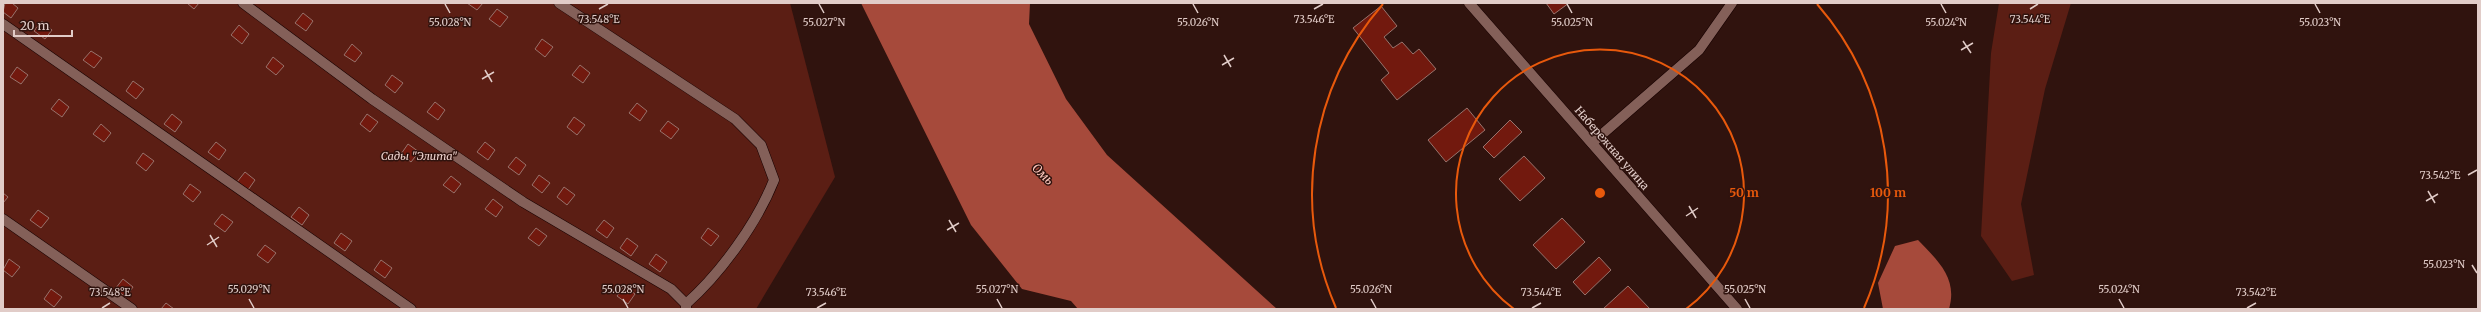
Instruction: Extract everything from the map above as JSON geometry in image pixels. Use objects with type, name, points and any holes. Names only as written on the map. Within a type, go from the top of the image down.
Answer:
[{"type":"street","points":[[243,3],[372,99],[523,202],[671,289],[686,307],[701,291],[743,236],[765,203],[774,180],[761,145],[729,115],[558,3]]},
{"type":"street","name":"Набережная улица","points":[[1469,3],[1737,309]]},
{"type":"street","points":[[1592,143],[1700,50],[1732,3]]},
{"type":"street","points":[[3,24],[410,309]]},
{"type":"street","points":[[3,219],[132,309]]},
{"type":"green space","name":"Сады \"Элита\"","points":[[3,3],[790,3],[835,177],[756,309],[3,309]]},
{"type":"green space","points":[[1999,3],[2071,3],[2045,89],[2021,204],[2034,275],[2012,281],[1981,236],[1991,53]]},
{"type":"water","name":"Омь","points":[[861,3],[1030,3],[1029,24],[1066,99],[1107,155],[1277,309],[1078,309],[1071,301],[1022,289],[971,225]]},
{"type":"water","points":[[1918,240],[1933,255],[1948,279],[1951,288],[1949,309],[1883,309],[1878,283],[1895,246]]},
{"type":"building","points":[[5,3],[12,3],[18,8],[11,18],[3,12]]},
{"type":"building","points":[[187,3],[199,3],[194,9]]},
{"type":"building","points":[[467,3],[483,3],[477,10]]},
{"type":"building","points":[[1546,3],[1569,3],[1554,14]]},
{"type":"building","points":[[1381,6],[1397,26],[1384,37],[1393,48],[1402,42],[1413,54],[1419,49],[1436,69],[1397,100],[1381,80],[1389,73],[1353,28]]},
{"type":"building","points":[[497,9],[508,17],[500,27],[489,19]]},
{"type":"building","points":[[303,13],[313,21],[306,31],[295,23]]},
{"type":"building","points":[[42,21],[52,30],[45,39],[34,31]]},
{"type":"building","points":[[239,25],[249,34],[242,44],[231,35]]},
{"type":"building","points":[[542,39],[553,47],[545,57],[535,49]]},
{"type":"building","points":[[352,44],[362,53],[355,62],[344,55]]},
{"type":"building","points":[[91,51],[102,58],[94,68],[83,60]]},
{"type":"building","points":[[273,57],[284,66],[276,75],[266,67]]},
{"type":"building","points":[[580,65],[590,73],[583,83],[572,75]]},
{"type":"building","points":[[17,67],[28,75],[21,84],[10,77]]},
{"type":"building","points":[[392,75],[403,83],[395,93],[385,85]]},
{"type":"building","points":[[133,81],[144,89],[136,99],[126,91]]},
{"type":"building","points":[[59,99],[69,107],[62,117],[51,109]]},
{"type":"building","points":[[435,102],[445,110],[438,120],[427,112]]},
{"type":"building","points":[[637,103],[647,111],[640,121],[629,113]]},
{"type":"building","points":[[1467,108],[1485,130],[1446,162],[1428,140]]},
{"type":"building","points":[[172,114],[182,122],[175,132],[164,124]]},
{"type":"building","points":[[367,114],[378,122],[370,132],[360,124]]},
{"type":"building","points":[[574,117],[585,125],[577,135],[567,127]]},
{"type":"building","points":[[1510,120],[1522,132],[1494,158],[1483,147]]},
{"type":"building","points":[[668,121],[679,129],[671,139],[660,131]]},
{"type":"building","points":[[101,124],[111,133],[104,142],[93,134]]},
{"type":"building","points":[[216,142],[226,150],[219,160],[208,152]]},
{"type":"building","points":[[485,142],[495,150],[488,160],[477,152]]},
{"type":"building","points":[[408,144],[419,152],[411,162],[401,154]]},
{"type":"building","points":[[143,153],[154,161],[146,171],[136,163]]},
{"type":"building","points":[[1524,156],[1545,178],[1520,201],[1499,179]]},
{"type":"building","points":[[516,157],[526,165],[519,175],[508,167]]},
{"type":"building","points":[[245,172],[255,180],[248,190],[237,182]]},
{"type":"building","points":[[539,175],[550,183],[542,193],[532,185]]},
{"type":"building","points":[[451,176],[461,184],[454,193],[443,185]]},
{"type":"building","points":[[190,184],[201,192],[193,202],[183,194]]},
{"type":"building","points":[[564,187],[575,195],[567,205],[557,197]]},
{"type":"building","points":[[3,193],[8,197],[3,203]]},
{"type":"building","points":[[493,199],[503,207],[496,217],[485,209]]},
{"type":"building","points":[[299,207],[309,215],[302,225],[291,217]]},
{"type":"building","points":[[38,210],[49,218],[41,228],[30,220]]},
{"type":"building","points":[[222,214],[233,222],[225,232],[214,224]]},
{"type":"building","points":[[1562,218],[1585,242],[1556,269],[1533,245]]},
{"type":"building","points":[[604,220],[614,228],[607,238],[596,230]]},
{"type":"building","points":[[536,228],[547,236],[539,246],[528,238]]},
{"type":"building","points":[[708,228],[719,236],[711,246],[701,238]]},
{"type":"building","points":[[341,233],[352,241],[345,251],[334,243]]},
{"type":"building","points":[[627,238],[638,246],[631,256],[620,248]]},
{"type":"building","points":[[265,245],[276,253],[268,263],[257,255]]},
{"type":"building","points":[[656,254],[667,262],[660,272],[649,264]]},
{"type":"building","points":[[1599,257],[1611,270],[1585,295],[1573,282]]},
{"type":"building","points":[[9,259],[20,267],[12,277],[3,270]]},
{"type":"building","points":[[381,260],[392,268],[385,278],[374,270]]},
{"type":"building","points":[[123,279],[133,287],[126,297],[115,289]]},
{"type":"building","points":[[624,286],[635,294],[628,304],[617,296]]},
{"type":"building","points":[[1628,286],[1650,309],[1603,309]]},
{"type":"building","points":[[51,289],[62,297],[54,307],[44,299]]},
{"type":"building","points":[[166,303],[174,309],[161,309]]}]
